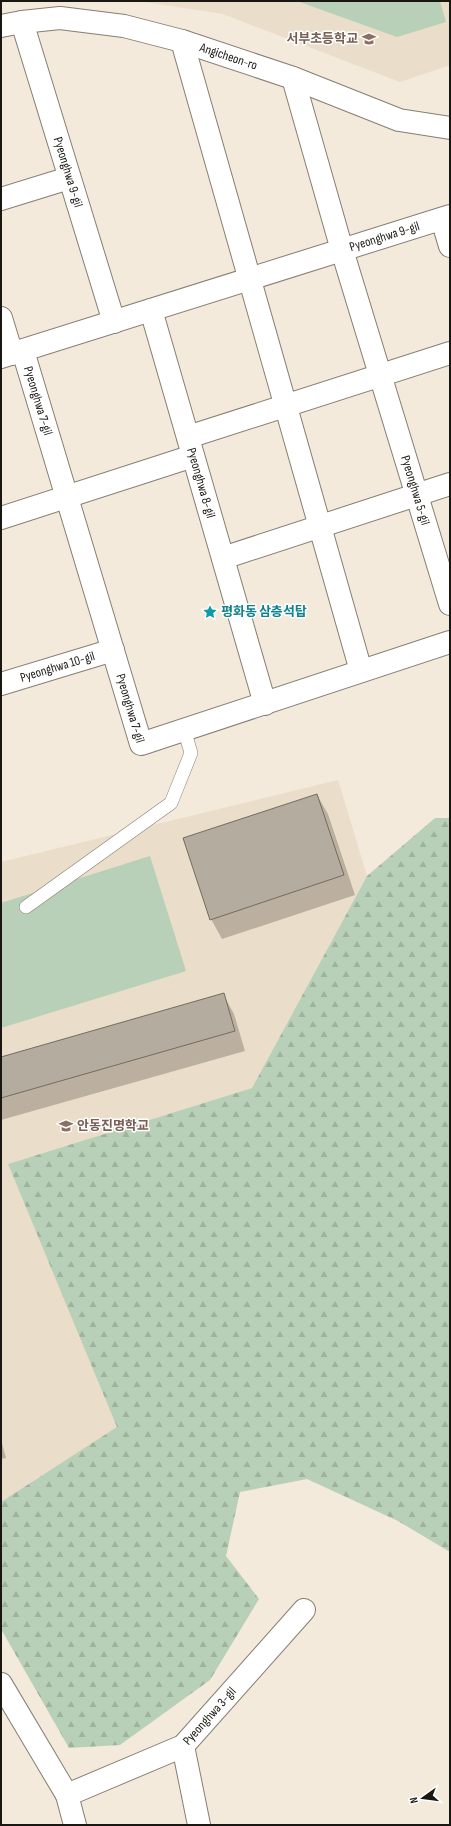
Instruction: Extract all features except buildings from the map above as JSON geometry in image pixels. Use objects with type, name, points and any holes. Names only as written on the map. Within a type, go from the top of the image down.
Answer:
[{"type":"street","name":"Angicheon-ro","points":[[11,24],[60,18],[124,26],[182,41],[293,78],[399,120],[450,128]]},
{"type":"street","name":"Pyeonghwa 9-gil","points":[[11,24],[70,178],[114,322]]},
{"type":"street","points":[[182,41],[361,671]]},
{"type":"street","name":"Pyeonghwa 5-gil","points":[[293,78],[342,250],[450,604]]},
{"type":"street","points":[[1,199],[70,178]]},
{"type":"street","points":[[446,217],[450,246]]},
{"type":"street","name":"Pyeonghwa 9-gil","points":[[12,354],[446,217]]},
{"type":"street","name":"Pyeonghwa 8-gil","points":[[151,310],[265,704]]},
{"type":"street","points":[[1,318],[12,354]]},
{"type":"street","points":[[1,518],[66,496],[286,406],[450,353]]},
{"type":"street","name":"Pyeonghwa 7-gil","points":[[12,354],[66,496],[141,744],[450,642]]},
{"type":"street","points":[[223,558],[450,484]]},
{"type":"street","name":"Pyeonghwa 10-gil","points":[[1,684],[113,650]]},
{"type":"street","name":"Pyeonghwa 3-gil","points":[[68,1795],[183,1746],[304,1610]]},
{"type":"street","points":[[1,1684],[68,1795],[76,1825]]},
{"type":"street","points":[[183,1746],[199,1825]]},
{"type":"lane","points":[[26,907],[171,803],[191,753],[184,729]]},
{"type":"shaded area","name":"서부초등학교","points":[[138,1],[450,1],[450,65],[400,82],[223,14]]},
{"type":"shaded area","name":"안동진명학교","points":[[338,780],[367,876],[252,1088],[8,1164],[118,1427],[1,1502],[1,862]]},
{"type":"green space","points":[[297,1],[440,1],[446,22],[397,37]]},
{"type":"green space","points":[[435,818],[450,818],[450,1552],[398,1521],[307,1479],[240,1492],[226,1556],[259,1599],[210,1680],[120,1745],[69,1748],[1,1629],[1,1502],[117,1427],[8,1164],[252,1088],[367,876]]},
{"type":"green space","points":[[150,856],[186,971],[1,1028],[1,903]]},
{"type":"place","name":"서부초등학교","points":[[369,39]]},
{"type":"place","name":"평화동 삼층석탑","points":[[210,612]]},
{"type":"place","name":"안동진명학교","points":[[66,1126]]}]
